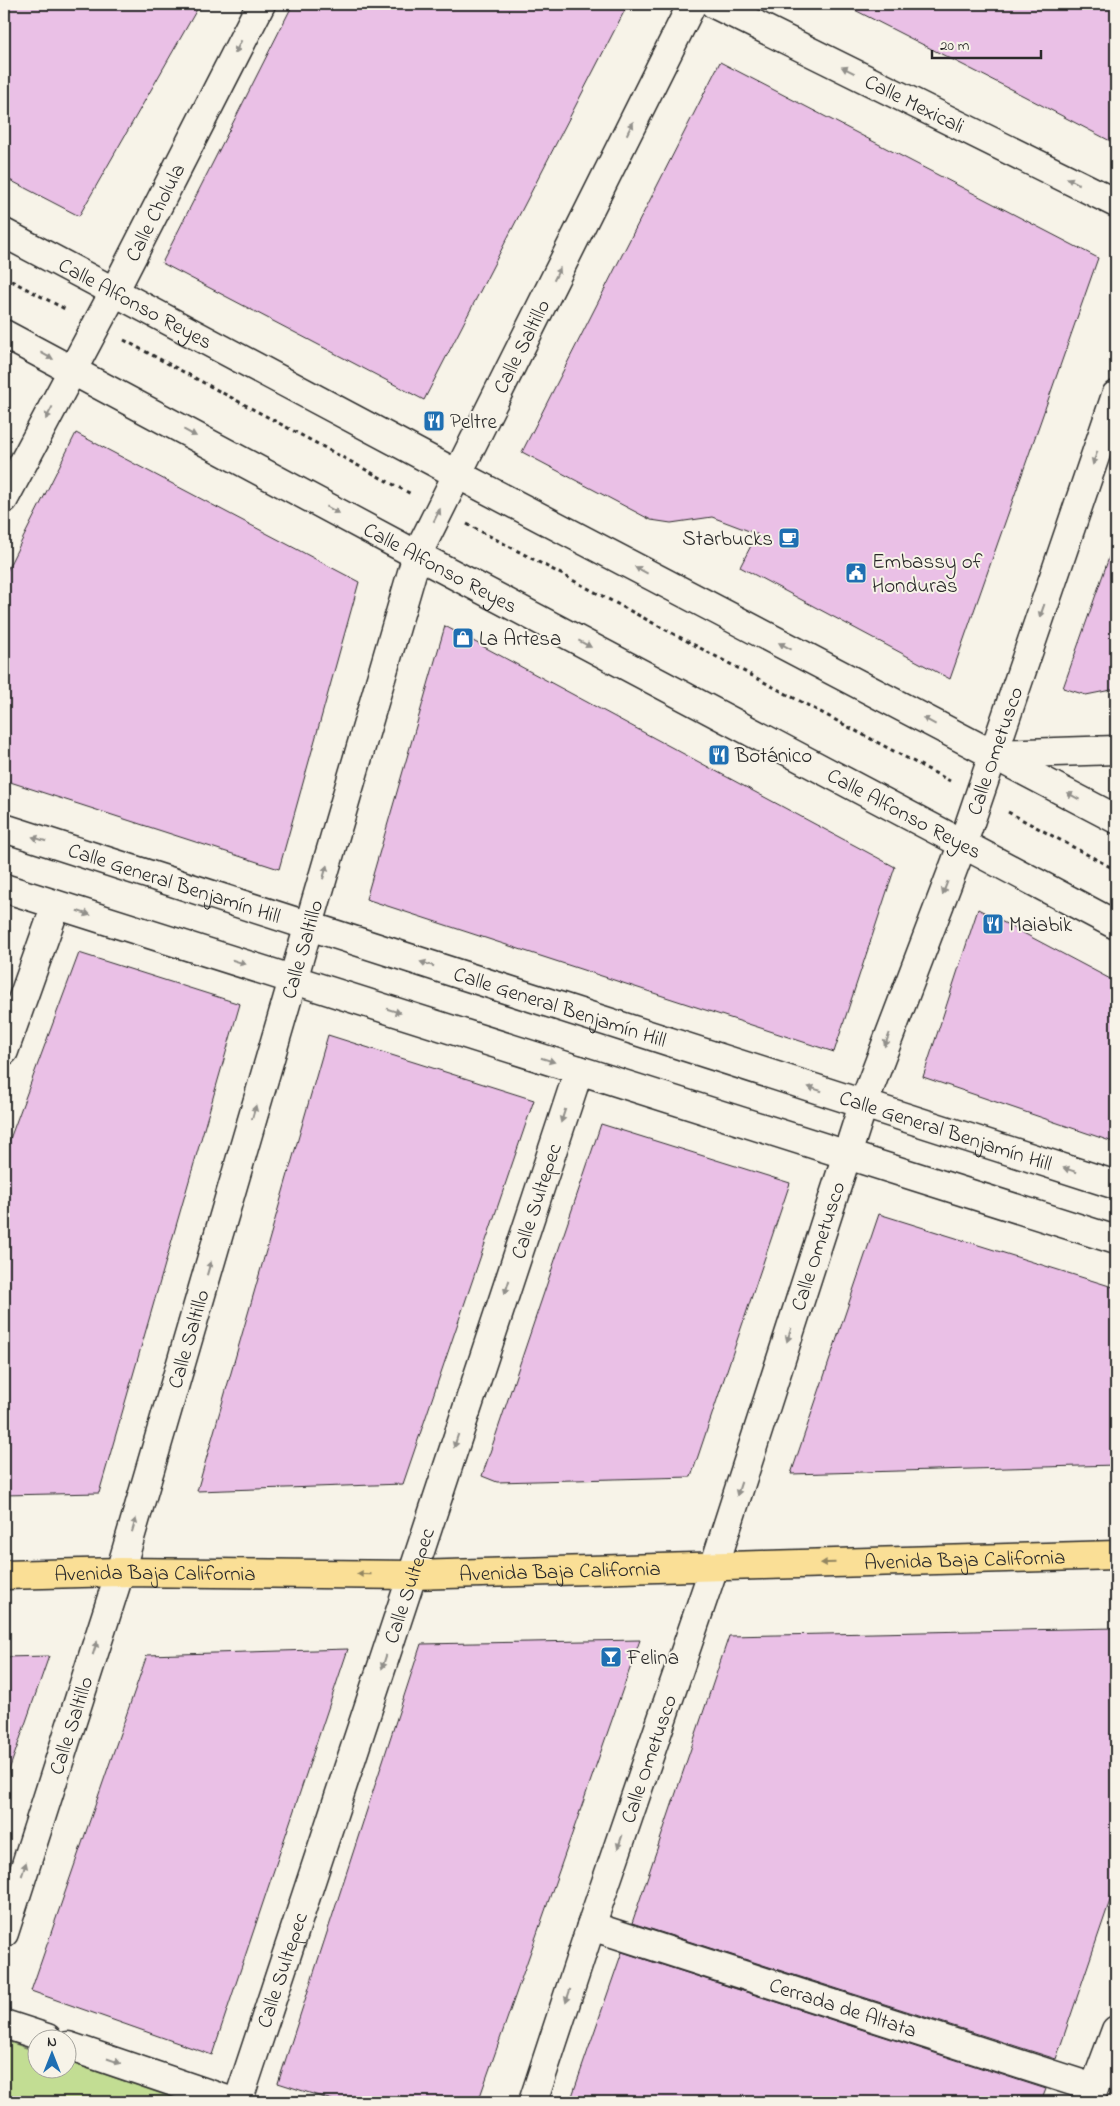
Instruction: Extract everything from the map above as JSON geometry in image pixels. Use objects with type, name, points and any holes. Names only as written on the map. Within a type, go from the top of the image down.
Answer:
[{"type":"main road","name":"Avenida Baja California","points":[[4,1575],[120,1572],[412,1574],[1116,1555]]},
{"type":"street","name":"Calle Cholula","points":[[4,499],[114,292],[260,4]]},
{"type":"street","name":"Calle Saltillo","points":[[4,1932],[120,1572],[417,555],[692,4]]},
{"type":"street","name":"Calle Mexicali","points":[[714,4],[1116,203]]},
{"type":"street","name":"Calle Alfonso Reyes","points":[[4,233],[458,474],[1116,819]]},
{"type":"street","name":"Calle Alfonso Reyes","points":[[4,334],[1116,925]]},
{"type":"street","name":"Calle Ometusco","points":[[534,2102],[591,1926],[714,1567],[863,1105],[963,843],[1116,395]]},
{"type":"street","points":[[993,754],[1116,750]]},
{"type":"street","name":"Calle General Benjamín Hill","points":[[4,828],[1116,1185]]},
{"type":"street","points":[[4,888],[1116,1240]]},
{"type":"street","points":[[4,1051],[56,905]]},
{"type":"street","name":"Calle Sultepec","points":[[238,2102],[579,1070]]},
{"type":"street","name":"Cerrada de Altata","points":[[591,1926],[1092,2095]]},
{"type":"street","points":[[4,2024],[28,2032]]},
{"type":"street","points":[[1092,2095],[1116,2030]]},
{"type":"street","points":[[78,2049],[233,2102]]},
{"type":"path","points":[[4,277],[1116,870]]},
{"type":"green space","points":[[4,2040],[28,2049],[28,2078],[78,2078],[78,2065],[185,2102],[4,2102]]},
{"type":"building","points":[[4,4],[200,4],[79,216],[4,177]]},
{"type":"building","points":[[293,4],[628,4],[424,400],[162,263]]},
{"type":"building","points":[[843,4],[1116,4],[1116,144],[1022,95]]},
{"type":"building","points":[[720,62],[1098,258],[950,679],[740,567],[757,534],[712,517],[671,523],[651,520],[522,452]]},
{"type":"building","points":[[76,433],[359,582],[279,869],[4,780],[4,576]]},
{"type":"building","points":[[1112,549],[1116,549],[1116,689],[1086,695],[1063,688]]},
{"type":"building","points":[[445,626],[895,867],[834,1052],[366,899]]},
{"type":"building","points":[[978,909],[1116,982],[1116,1143],[923,1077]]},
{"type":"building","points":[[79,953],[240,1004],[99,1493],[4,1495],[4,1155]]},
{"type":"building","points":[[328,1035],[534,1100],[403,1484],[197,1491]]},
{"type":"building","points":[[601,1124],[790,1183],[691,1477],[497,1482],[482,1476]]},
{"type":"building","points":[[879,1214],[1116,1288],[1116,1465],[791,1474]]},
{"type":"building","points":[[1116,1628],[1116,1883],[1056,2059],[632,1923],[729,1636]]},
{"type":"building","points":[[640,1640],[478,2102],[338,2102],[278,2083],[421,1644]]},
{"type":"building","points":[[348,1649],[212,2055],[31,1991],[147,1655]]},
{"type":"building","points":[[49,1656],[8,1773],[4,1772],[4,1657]]},
{"type":"building","points":[[622,1952],[1046,2089],[1041,2102],[570,2102]]},
{"type":"place","name":"Peltre","points":[[434,421]]},
{"type":"place","name":"Starbucks","points":[[789,538]]},
{"type":"place","name":"Embassy of Honduras","points":[[856,573]]},
{"type":"place","name":"La Artesa","points":[[463,638]]},
{"type":"place","name":"Botánico","points":[[719,755]]},
{"type":"place","name":"Maiabik","points":[[993,924]]},
{"type":"place","name":"Felina","points":[[611,1657]]}]
